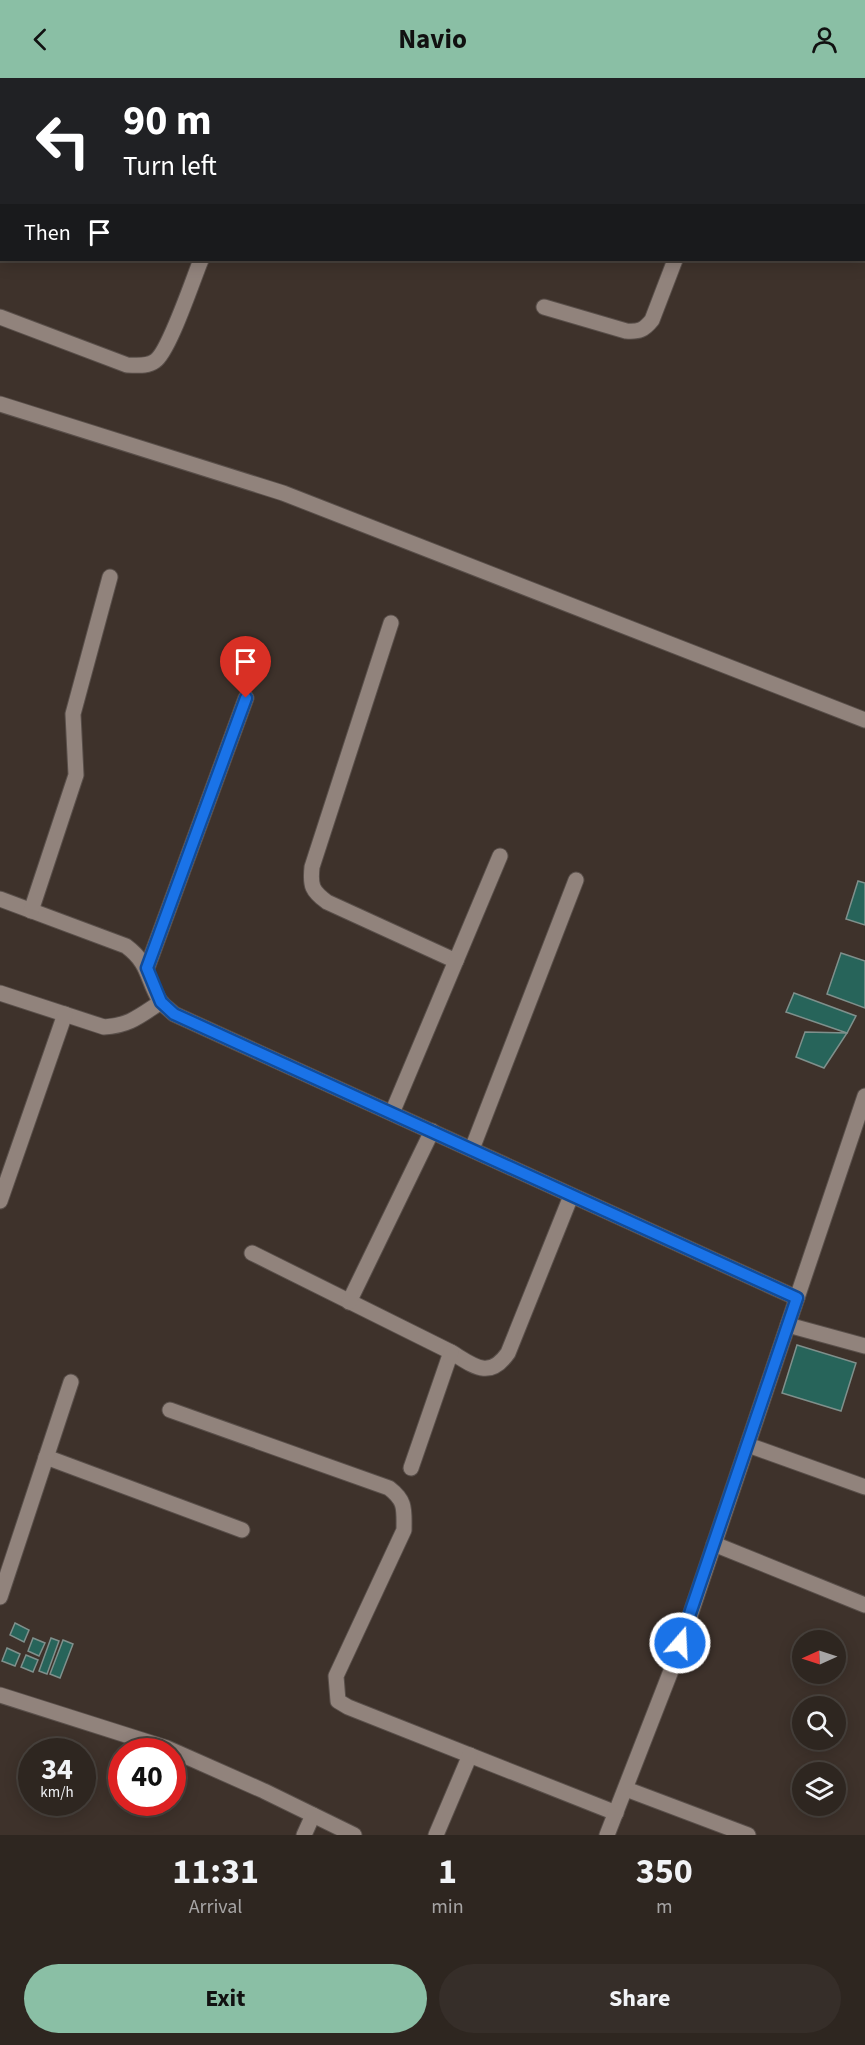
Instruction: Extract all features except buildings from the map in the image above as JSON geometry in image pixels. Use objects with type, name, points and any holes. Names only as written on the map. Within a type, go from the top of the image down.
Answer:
[{"type":"street","points":[[0,317],[127,365],[144,365],[155,361],[165,348],[201,261]]},
{"type":"street","points":[[544,307],[626,331],[637,332],[645,329],[652,320],[675,261]]},
{"type":"street","points":[[0,404],[283,493],[588,610],[865,720]]},
{"type":"street","points":[[31,911],[76,775],[73,714],[110,577]]},
{"type":"street","points":[[391,623],[312,867],[311,880],[315,894],[327,902],[456,961]]},
{"type":"street","points":[[147,968],[246,698]]},
{"type":"street","points":[[393,1113],[501,856]]},
{"type":"street","points":[[472,1149],[576,880]]},
{"type":"street","points":[[0,899],[126,946],[139,955],[161,1002],[174,1014],[797,1298]]},
{"type":"street","points":[[0,993],[104,1027],[119,1026],[129,1022],[161,1002]]},
{"type":"street","points":[[0,1201],[65,1014]]},
{"type":"street","points":[[607,1835],[674,1663],[865,1096]]},
{"type":"street","points":[[349,1302],[432,1131]]},
{"type":"street","points":[[252,1253],[451,1352],[478,1368],[492,1368],[501,1363],[508,1353],[571,1196]]},
{"type":"street","points":[[788,1325],[865,1346]]},
{"type":"street","points":[[411,1468],[451,1352]]},
{"type":"street","points":[[0,1597],[71,1382]]},
{"type":"street","points":[[170,1410],[389,1488],[401,1497],[404,1530],[336,1676],[335,1691],[338,1701],[348,1707],[616,1813]]},
{"type":"street","points":[[748,1445],[865,1487]]},
{"type":"street","points":[[46,1457],[242,1530]]},
{"type":"street","points":[[714,1544],[865,1605]]},
{"type":"street","points":[[0,1695],[167,1748],[354,1835]]},
{"type":"street","points":[[436,1835],[470,1755]]},
{"type":"street","points":[[626,1789],[748,1835]]},
{"type":"street","points":[[304,1835],[313,1815]]},
{"type":"route","points":[[246,698],[147,968],[161,1002],[174,1014],[797,1298],[680,1643]]}]
